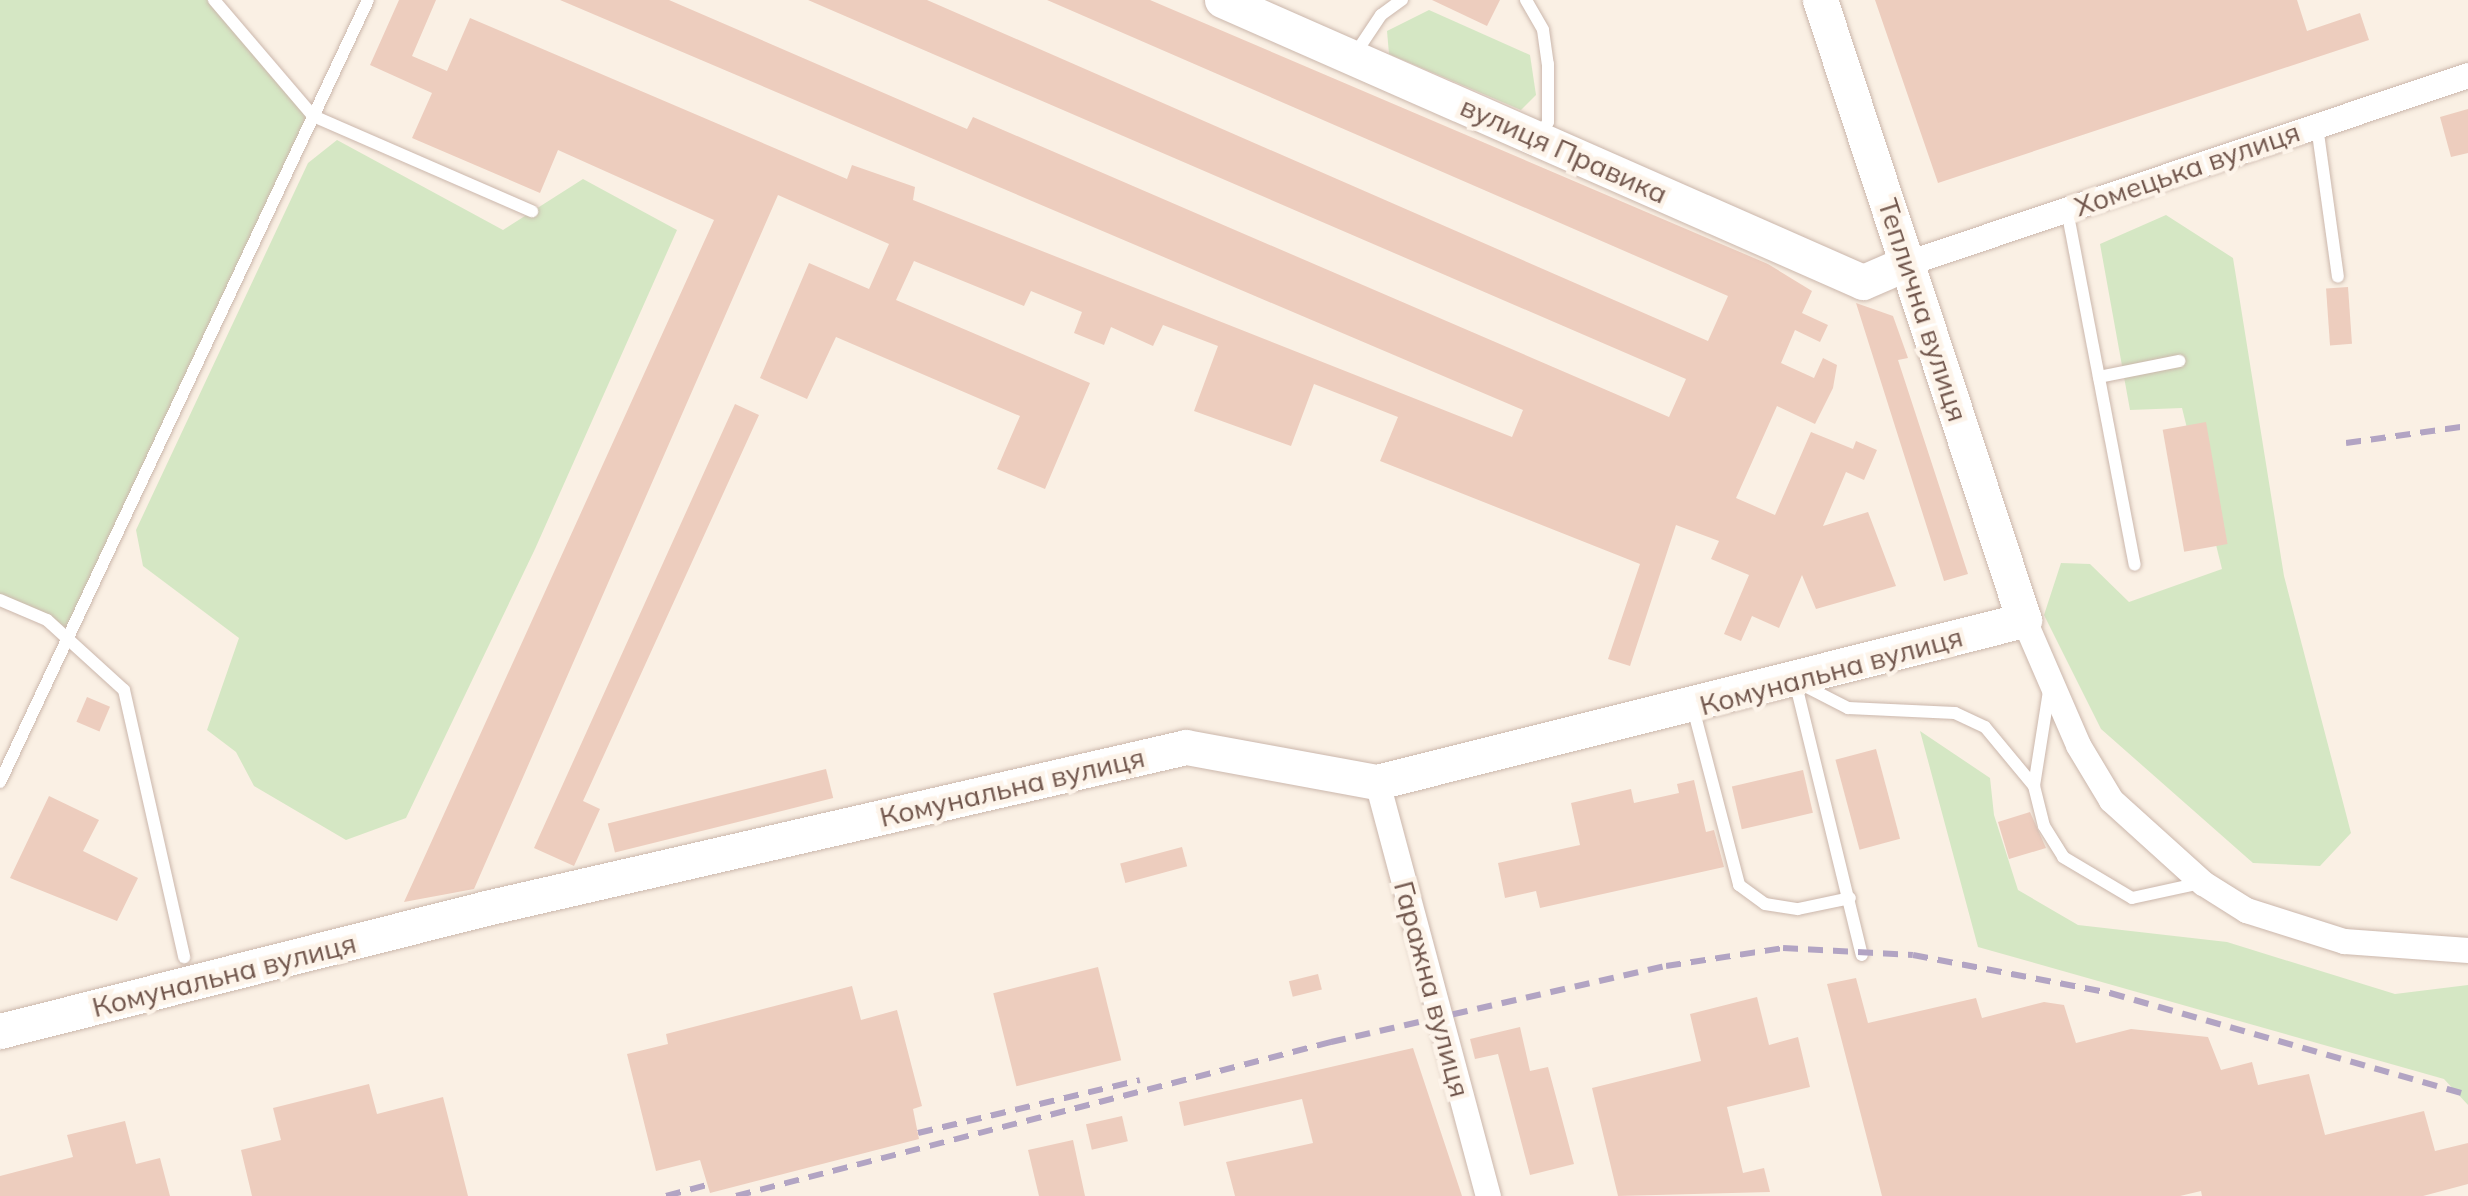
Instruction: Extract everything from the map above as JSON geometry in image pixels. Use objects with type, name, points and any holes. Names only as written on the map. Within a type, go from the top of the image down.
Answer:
[{"type":"street","name":"вулиця Правика","points":[[1222,0],[1864,282],[1907,264]]},
{"type":"street","name":"Теплична вулиця","points":[[1820,0],[2024,620]]},
{"type":"street","name":"Хомецька вулиця","points":[[1907,264],[2468,75]]},
{"type":"street","name":"Комунальна вулиця","points":[[0,1031],[486,908],[1186,747],[1377,782],[1694,708],[2024,620]]},
{"type":"street","points":[[2024,620],[2050,683],[2111,800],[2202,883],[2246,910],[2344,941],[2468,950]]},
{"type":"street","name":"Гаражна вулиця","points":[[1377,782],[1488,1196]]},
{"type":"lane","points":[[214,0],[313,116],[532,211]]},
{"type":"lane","points":[[0,782],[4,762],[368,0]]},
{"type":"lane","points":[[1352,58],[1381,15],[1402,0]]},
{"type":"lane","points":[[1526,0],[1543,30],[1548,64],[1548,122],[1538,139]]},
{"type":"lane","points":[[2317,126],[2338,277]]},
{"type":"lane","points":[[2067,210],[2135,565]]},
{"type":"lane","points":[[2099,377],[2179,361]]},
{"type":"lane","points":[[0,600],[47,620],[124,690],[184,957]]},
{"type":"lane","points":[[1795,681],[1848,708],[1956,713],[1985,727],[2034,786]]},
{"type":"lane","points":[[1795,681],[1862,954]]},
{"type":"lane","points":[[2050,683],[2034,786],[2044,826],[2062,856],[2132,898],[2202,883]]},
{"type":"lane","points":[[1694,708],[1740,885],[1765,904],[1798,909],[1850,898]]},
{"type":"green space","points":[[0,0],[214,0],[313,116],[65,639],[47,620],[0,600]]},
{"type":"green space","points":[[1429,10],[1530,55],[1536,95],[1521,110],[1389,54],[1387,31]]},
{"type":"green space","points":[[337,140],[503,230],[583,179],[677,230],[535,549],[406,818],[346,840],[254,786],[236,752],[207,730],[239,638],[143,566],[136,530],[308,163]]},
{"type":"green space","points":[[2166,215],[2233,258],[2284,576],[2351,833],[2320,866],[2253,863],[2101,729],[2044,615],[2061,563],[2090,564],[2129,602],[2222,569],[2182,408],[2130,410],[2100,244]]},
{"type":"green space","points":[[1920,731],[1990,778],[1994,815],[2018,890],[2078,925],[2227,942],[2395,994],[2468,985],[2468,1105],[2444,1079],[1978,947]]},
{"type":"building","points":[[399,0],[436,0],[412,56],[447,71],[470,18],[847,179],[852,165],[915,187],[913,200],[1512,437],[1523,410],[560,0],[669,0],[967,129],[973,117],[1669,417],[1686,379],[808,0],[927,0],[1708,341],[1728,296],[1047,0],[1150,0],[1768,264],[1812,291],[1802,313],[1828,325],[1820,342],[1795,330],[1781,363],[1814,378],[1823,358],[1837,365],[1833,388],[1815,424],[1777,406],[1736,498],[1775,515],[1811,432],[1853,449],[1856,441],[1877,450],[1864,480],[1846,472],[1823,526],[1868,512],[1896,586],[1816,609],[1802,575],[1779,628],[1752,616],[1741,641],[1724,634],[1749,575],[1711,559],[1719,541],[1676,525],[1630,666],[1608,659],[1640,564],[1380,461],[1398,417],[1314,384],[1291,446],[1194,411],[1218,346],[1163,325],[1153,346],[1111,327],[1104,345],[1074,333],[1082,312],[1031,291],[1024,306],[914,261],[896,300],[1090,383],[1045,489],[997,469],[1020,416],[836,337],[807,399],[760,378],[809,263],[869,289],[889,244],[778,195],[474,889],[404,902],[714,220],[558,150],[540,193],[412,138],[432,93],[370,65]]},
{"type":"building","points":[[1432,0],[1500,0],[1487,26]]},
{"type":"building","points":[[1875,0],[2297,0],[2307,31],[2360,13],[2369,40],[1938,183]]},
{"type":"building","points":[[2468,109],[2468,153],[2451,157],[2440,117]]},
{"type":"building","points":[[2348,287],[2352,344],[2330,345],[2326,289]]},
{"type":"building","points":[[1856,303],[1893,316],[1908,358],[1898,360],[1968,574],[1944,581]]},
{"type":"building","points":[[735,404],[759,415],[583,801],[600,809],[574,866],[534,848]]},
{"type":"building","points":[[2206,422],[2228,544],[2184,552],[2163,430]]},
{"type":"building","points":[[87,697],[110,707],[99,732],[76,722]]},
{"type":"building","points":[[1876,749],[1900,839],[1860,850],[1835,760]]},
{"type":"building","points":[[826,769],[833,798],[615,853],[608,823]]},
{"type":"building","points":[[1803,770],[1813,813],[1742,829],[1732,786]]},
{"type":"building","points":[[1694,780],[1706,832],[1714,830],[1724,867],[1540,908],[1536,891],[1505,898],[1498,863],[1580,845],[1571,803],[1631,789],[1634,803],[1679,793],[1677,784]]},
{"type":"building","points":[[49,796],[99,820],[83,851],[138,878],[117,921],[10,878]]},
{"type":"building","points":[[2030,812],[2046,848],[2009,859],[1998,822]]},
{"type":"building","points":[[1182,847],[1187,866],[1125,883],[1120,864]]},
{"type":"building","points":[[1098,967],[1121,1060],[1016,1086],[993,993]]},
{"type":"building","points":[[1318,974],[1322,990],[1293,997],[1289,981]]},
{"type":"building","points":[[1856,978],[1868,1023],[1976,998],[1982,1018],[2044,1002],[2064,1005],[2076,1043],[2131,1029],[2208,1037],[2221,1070],[2252,1062],[2258,1085],[2309,1074],[2325,1135],[2424,1111],[2435,1151],[2468,1143],[2468,1184],[2423,1196],[2202,1196],[2201,1191],[2180,1196],[1882,1196],[1827,984]]},
{"type":"building","points":[[852,986],[861,1020],[897,1010],[922,1106],[913,1109],[919,1139],[710,1193],[700,1160],[656,1171],[627,1054],[668,1044],[666,1034]]},
{"type":"building","points":[[1757,997],[1769,1045],[1798,1037],[1810,1087],[1727,1107],[1743,1173],[1764,1168],[1770,1192],[1618,1196],[1592,1088],[1701,1061],[1690,1014]]},
{"type":"building","points":[[1520,1027],[1530,1071],[1548,1067],[1574,1164],[1530,1175],[1498,1054],[1475,1059],[1470,1039]]},
{"type":"building","points":[[1413,1048],[1462,1196],[1235,1196],[1226,1162],[1313,1143],[1302,1099],[1184,1126],[1179,1102]]},
{"type":"building","points":[[369,1084],[377,1114],[443,1097],[468,1196],[252,1196],[241,1150],[281,1140],[273,1108]]},
{"type":"building","points":[[1122,1116],[1128,1141],[1092,1150],[1086,1124]]},
{"type":"building","points":[[125,1121],[136,1164],[160,1158],[170,1196],[0,1196],[0,1176],[73,1157],[67,1135]]},
{"type":"building","points":[[1073,1140],[1085,1196],[1039,1196],[1028,1150]]},
{"type":"railway","points":[[2346,443],[2468,426]]},
{"type":"railway","points":[[736,1196],[1331,1042],[1666,966],[1783,948],[1913,955],[2110,993],[2468,1095]]},
{"type":"railway","points":[[918,1133],[1140,1080]]},
{"type":"railway","points":[[666,1196],[707,1185]]}]
